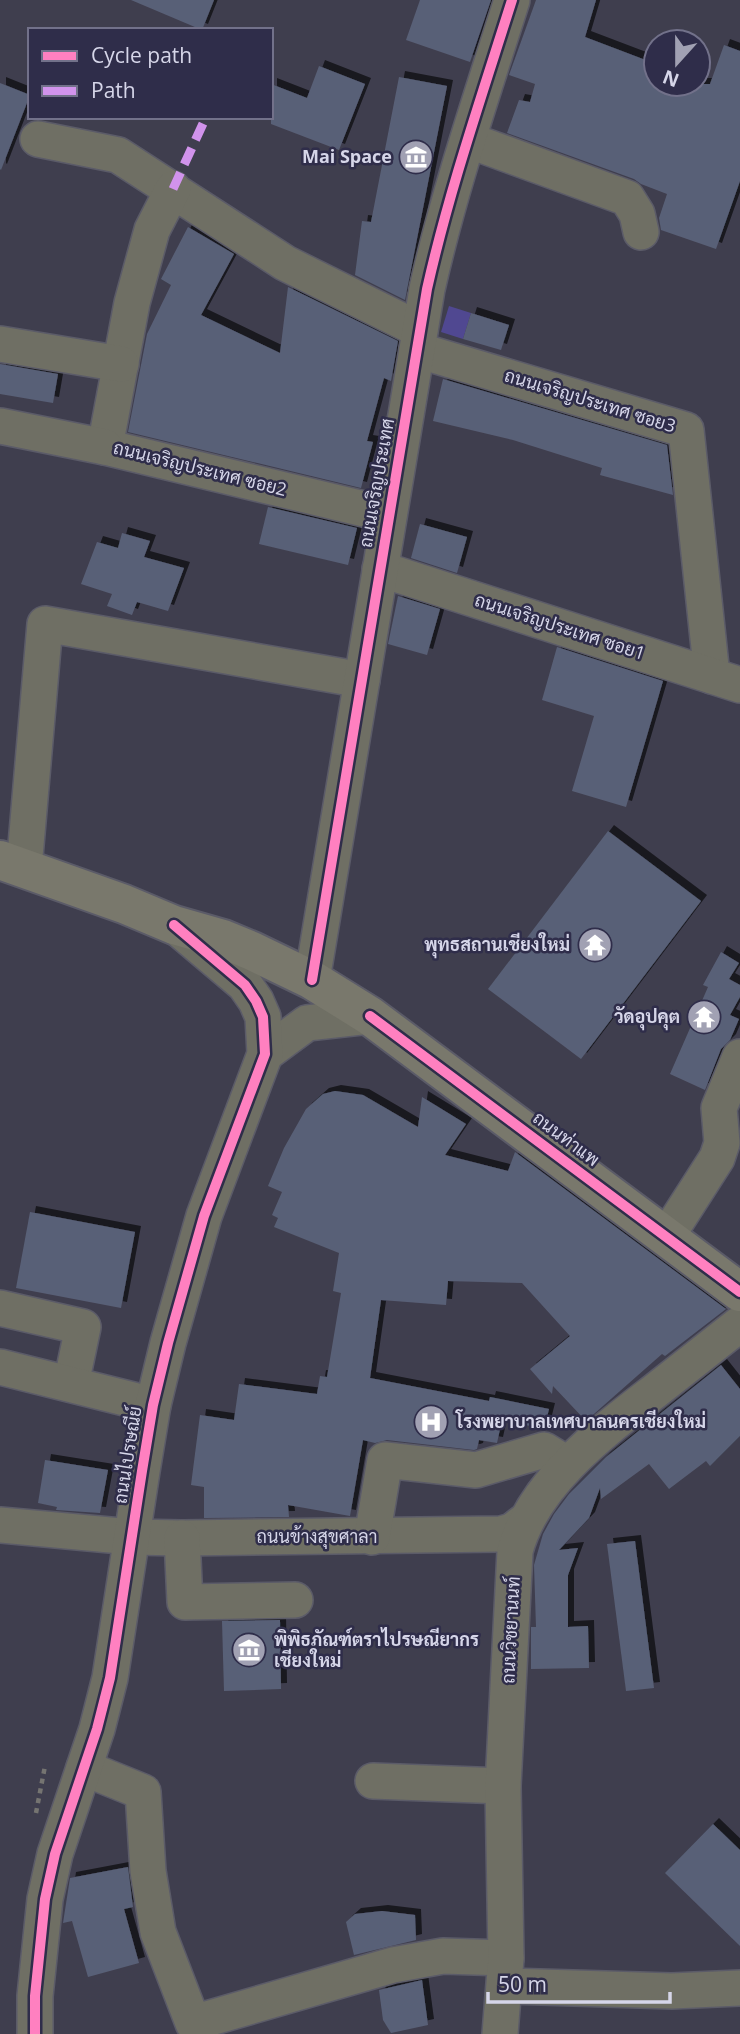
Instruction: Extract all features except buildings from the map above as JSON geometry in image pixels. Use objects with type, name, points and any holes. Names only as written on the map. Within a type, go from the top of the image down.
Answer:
[{"type":"main road","name":"ถนนท่าแพ","points":[[12,864],[174,925],[242,947],[312,980],[370,1016],[740,1292]]},
{"type":"street","name":"ถนนเจริญประเทศ","points":[[312,980],[436,247],[512,0]]},
{"type":"street","points":[[38,139],[118,155],[285,262],[419,340]]},
{"type":"street","points":[[468,140],[627,198],[637,214],[640,232]]},
{"type":"street","name":"ถนนเจริญประเทศ ซอย2","points":[[173,189],[152,230],[132,303],[105,447],[389,515]]},
{"type":"street","name":"ถนนเจริญประเทศ ซอย3","points":[[419,340],[686,430],[726,680]]},
{"type":"street","points":[[0,344],[121,364]]},
{"type":"street","points":[[0,426],[105,447]]},
{"type":"street","name":"ถนนเจริญประเทศ ซอย1","points":[[380,569],[726,680]]},
{"type":"street","points":[[12,864],[45,624],[362,680]]},
{"type":"street","name":"ถนนไปรษณีย์","points":[[35,2034],[35,1996],[45,1899],[55,1854],[97,1729],[110,1678],[153,1405],[180,1296],[204,1216],[265,1054],[263,1017],[245,985],[174,925]]},
{"type":"street","points":[[265,1054],[307,1023],[370,1016]]},
{"type":"street","points":[[667,1236],[717,1158],[722,1143],[719,1108],[740,1057]]},
{"type":"street","points":[[0,1308],[83,1326],[71,1384]]},
{"type":"street","points":[[514,1535],[567,1464],[740,1324]]},
{"type":"street","points":[[0,1367],[153,1405]]},
{"type":"street","points":[[372,1537],[385,1460],[476,1470],[544,1450],[567,1464]]},
{"type":"street","name":"ถนนข้างสุขศาลา","points":[[0,1525],[132,1537],[182,1538],[514,1535]]},
{"type":"street","name":"ถนนวิชยานนท์","points":[[500,2034],[505,1972],[503,1786],[514,1535]]},
{"type":"street","points":[[182,1538],[185,1602],[295,1600]]},
{"type":"street","points":[[84,1768],[143,1792],[148,1871],[159,1933],[193,2022],[393,1965],[443,1956],[505,1972],[672,1991],[740,1988]]},
{"type":"street","points":[[373,1781],[503,1786]]},
{"type":"shaded area","points":[[449,306],[471,313],[463,339],[441,332]]},
{"type":"marked path","points":[[173,189],[205,119]]},
{"type":"cycle path","points":[[312,980],[427,289],[456,180],[512,0]]},
{"type":"cycle path","points":[[35,2034],[35,1996],[45,1899],[55,1854],[97,1729],[110,1678],[153,1405],[204,1216],[265,1054],[263,1017],[245,985],[174,925]]},
{"type":"cycle path","points":[[370,1016],[740,1292]]},
{"type":"place","name":"Mai Space","points":[[416,157]]},
{"type":"place","name":"พุทธสถานเชียงใหม่","points":[[595,945]]},
{"type":"place","name":"วัดอุปคุต","points":[[704,1017]]},
{"type":"place","name":"โรงพยาบาลเทศบาลนครเชียงใหม่","points":[[431,1422]]},
{"type":"place","name":"พิพิธภัณฑ์ตราไปรษณียากร เชียงใหม่","points":[[249,1650]]}]
